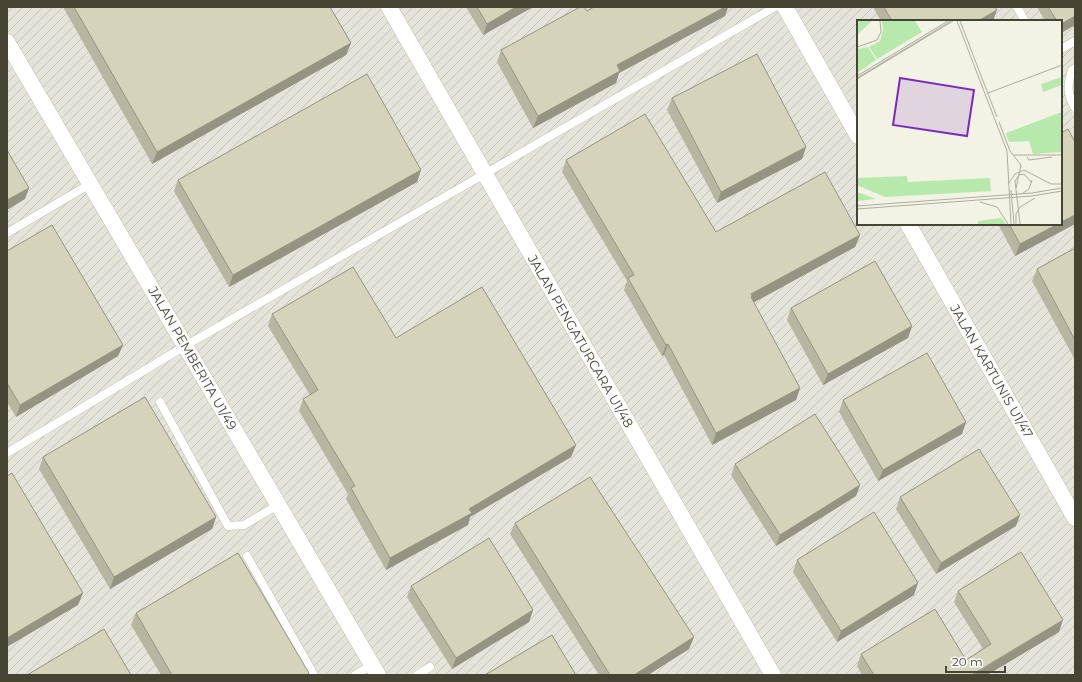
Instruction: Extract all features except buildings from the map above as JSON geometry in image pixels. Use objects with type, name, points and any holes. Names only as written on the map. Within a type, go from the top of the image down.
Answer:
[{"type":"street","name":"JALAN PENGATURCARA U1/48","points":[[389,7],[773,675]]},
{"type":"street","points":[[785,7],[857,134]]},
{"type":"street","name":"JALAN PEMBERITA U1/49","points":[[7,42],[375,670]]},
{"type":"street","name":"JALAN KARTUNIS U1/47","points":[[909,225],[1075,518]]},
{"type":"lane","points":[[7,453],[185,346],[775,7]]},
{"type":"lane","points":[[1017,7],[1024,20]]},
{"type":"lane","points":[[1062,48],[1075,41]]},
{"type":"lane","points":[[1075,68],[1072,70],[1067,84],[1069,97],[1075,108]]},
{"type":"lane","points":[[7,233],[90,184]]},
{"type":"lane","points":[[160,402],[228,526],[244,525],[278,504]]},
{"type":"lane","points":[[247,556],[314,675]]},
{"type":"lane","points":[[417,675],[430,667]]},
{"type":"lane","points":[[354,675],[375,670]]},
{"type":"shaded area","points":[[7,7],[1075,7],[1075,675],[7,675]]}]
